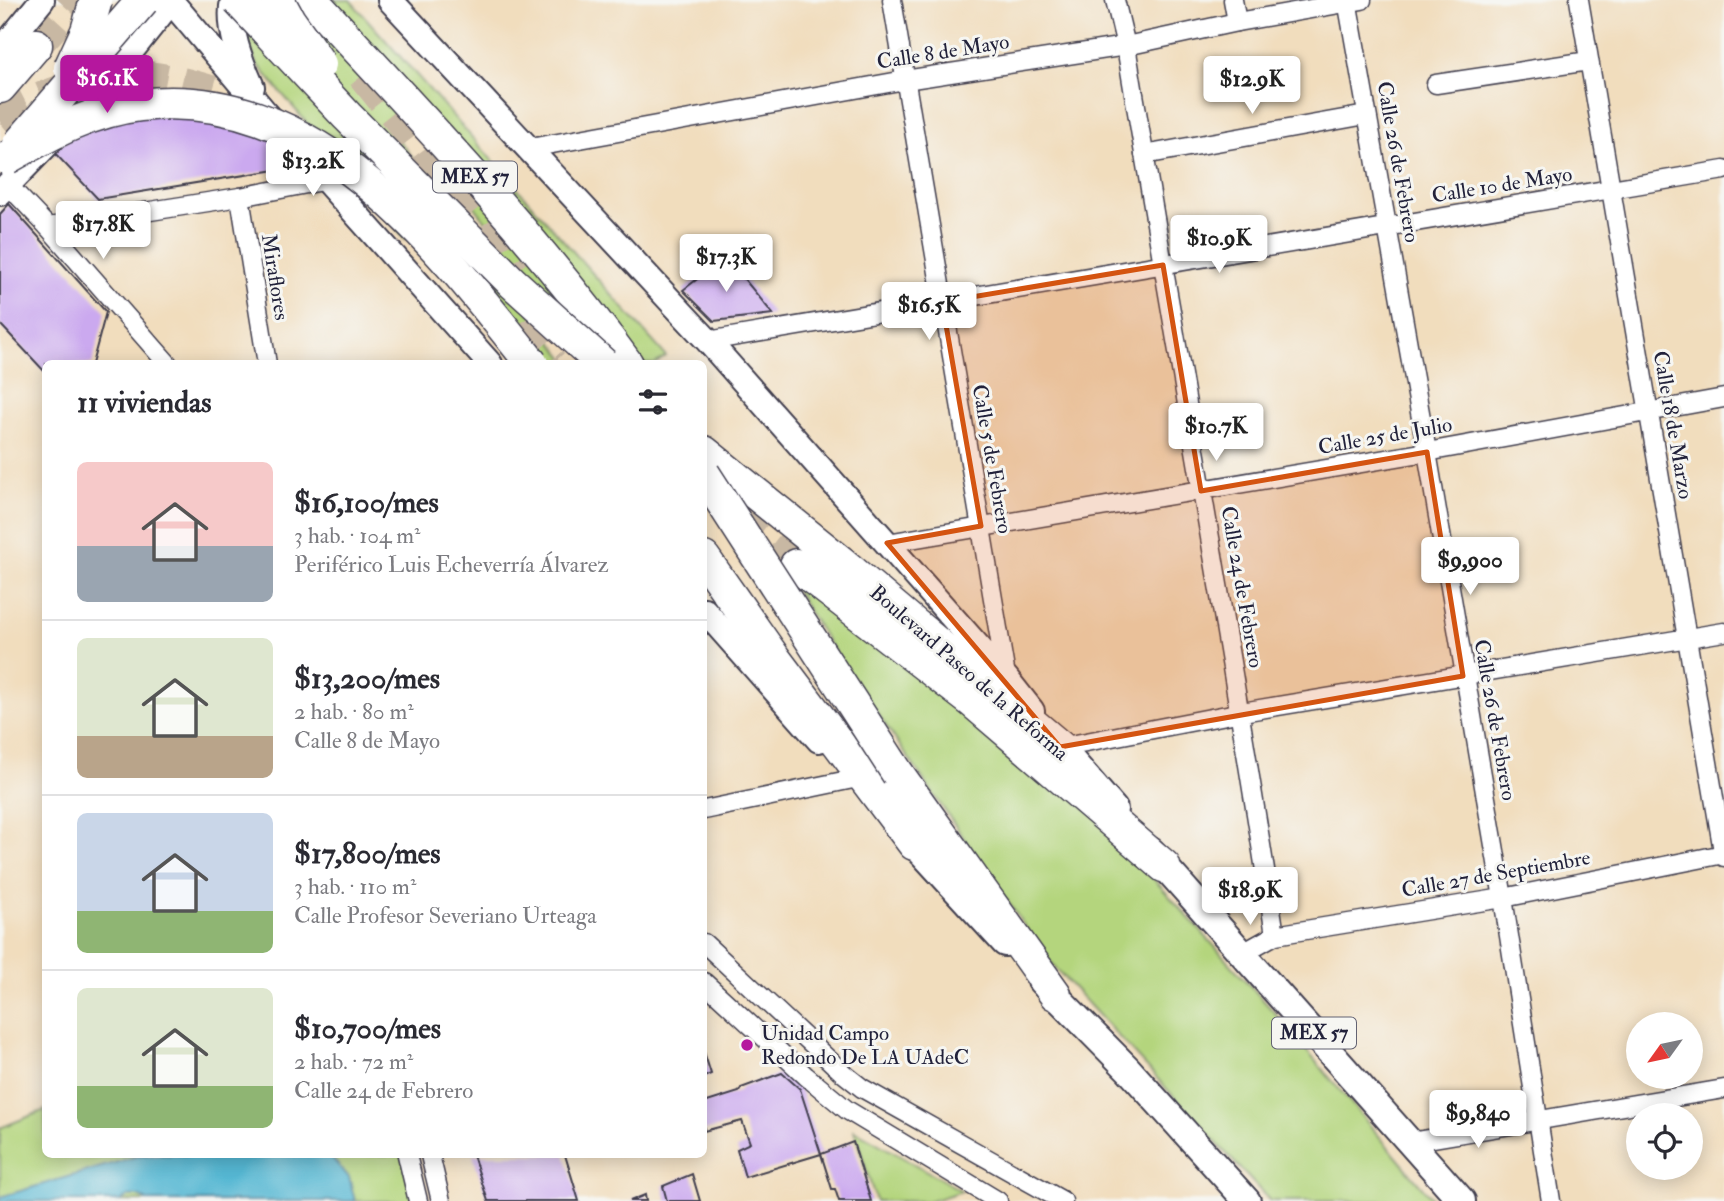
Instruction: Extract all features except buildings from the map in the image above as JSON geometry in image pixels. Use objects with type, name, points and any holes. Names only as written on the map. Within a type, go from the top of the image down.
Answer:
[{"type":"highway","points":[[53,104],[87,31],[96,0]]},
{"type":"highway","points":[[4,176],[53,104],[143,0]]},
{"type":"highway","name":"MEX 57","points":[[235,0],[513,283],[599,360]]},
{"type":"highway","points":[[278,0],[310,51],[416,170],[492,248],[622,360]]},
{"type":"highway","name":"MEX 57","points":[[312,0],[509,214],[577,295],[624,360]]},
{"type":"highway","points":[[0,87],[35,45]]},
{"type":"highway","points":[[4,176],[52,133],[98,114],[138,105],[176,103],[218,106],[275,124],[310,141],[335,159],[411,222],[438,250],[529,360]]},
{"type":"highway","points":[[707,433],[778,503]]},
{"type":"highway","name":"Boulevard Paseo de la Reforma","points":[[707,454],[778,503],[842,563],[1060,747]]},
{"type":"highway","points":[[707,479],[898,774],[1055,994]]},
{"type":"highway","points":[[707,562],[775,659],[914,844]]},
{"type":"highway","points":[[796,565],[973,702],[1164,866]]},
{"type":"highway","points":[[707,593],[806,725]]},
{"type":"main road","points":[[1,50],[42,0]]},
{"type":"main road","points":[[107,0],[122,18],[125,41],[120,65]]},
{"type":"main road","points":[[4,176],[76,117],[171,0],[263,110],[487,360]]},
{"type":"main road","points":[[235,0],[235,36],[243,68],[263,110]]},
{"type":"main road","points":[[390,0],[708,341],[1006,678],[1060,747]]},
{"type":"main road","points":[[707,613],[853,779],[1022,962],[1128,1069],[1247,1201]]},
{"type":"main road","name":"Boulevard Paseo de la Reforma","points":[[1060,747],[1462,1201]]},
{"type":"street","name":"Calle 5 de Febrero","points":[[892,0],[1006,678]]},
{"type":"street","name":"Calle 24 de Febrero","points":[[1115,0],[1126,46],[1201,491],[1242,712],[1275,935]]},
{"type":"street","points":[[1233,0],[1237,22]]},
{"type":"street","name":"Calle 18 de Marzo","points":[[1579,0],[1724,855]]},
{"type":"street","name":"Calle 8 de Mayo","points":[[530,148],[905,80],[1126,46],[1352,1]]},
{"type":"street","name":"Calle 26 de Febrero","points":[[1352,1],[1366,115],[1503,898],[1551,1201]]},
{"type":"street","points":[[1436,84],[1589,61]]},
{"type":"street","points":[[1144,156],[1366,115]]},
{"type":"street","name":"Calle 10 de Mayo","points":[[708,341],[1724,170]]},
{"type":"street","points":[[4,176],[164,360]]},
{"type":"street","points":[[48,227],[240,197],[327,180]]},
{"type":"street","name":"Miraflores","points":[[240,197],[266,360]]},
{"type":"street","name":"Calle 25 de Julio","points":[[887,543],[1427,452],[1724,398]]},
{"type":"street","points":[[1060,747],[1242,712],[1724,632]]},
{"type":"street","points":[[707,809],[853,779]]},
{"type":"street","name":"Calle 27 de Septiembre","points":[[1275,935],[1503,898],[1724,855]]},
{"type":"street","points":[[1243,953],[1275,935]]},
{"type":"street","points":[[707,946],[862,1088],[1063,1201]]},
{"type":"street","points":[[707,985],[847,1110],[998,1201]]},
{"type":"street","points":[[847,1110],[862,1088]]},
{"type":"street","points":[[1410,1142],[1724,1089]]},
{"type":"street","points":[[408,1158],[418,1201]]},
{"type":"street","points":[[431,1158],[441,1201]]},
{"type":"highlighted area","points":[[1163,265],[1201,491],[1427,452],[1463,676],[1060,747],[887,543],[981,526],[942,302]]},
{"type":"green space","points":[[248,0],[350,0],[666,356],[660,360],[591,360],[413,125],[396,136],[566,360],[539,360],[425,209],[405,239],[256,63],[244,30]]},
{"type":"green space","points":[[772,552],[969,703],[1105,825],[1273,1011],[1434,1201],[1270,1201],[1048,960],[824,636]]},
{"type":"green space","points":[[42,1111],[42,1158],[403,1158],[413,1201],[0,1201],[0,1128]]},
{"type":"green space","points":[[854,1130],[962,1191],[931,1201],[876,1201]]},
{"type":"water","points":[[131,1158],[332,1158],[349,1177],[355,1201],[147,1201],[134,1196],[120,1201],[0,1201],[0,1197]]},
{"type":"tunnel","points":[[36,45],[77,0]]},
{"type":"tunnel","points":[[363,75],[515,272]]},
{"type":"tunnel","points":[[0,122],[53,93],[113,77],[156,78],[247,102]]},
{"type":"tunnel","points":[[518,326],[548,360]]},
{"type":"tunnel","points":[[733,517],[796,565]]},
{"type":"place","name":"Unidad Campo Redondo De LA UAdeC","points":[[747,1045]]}]
